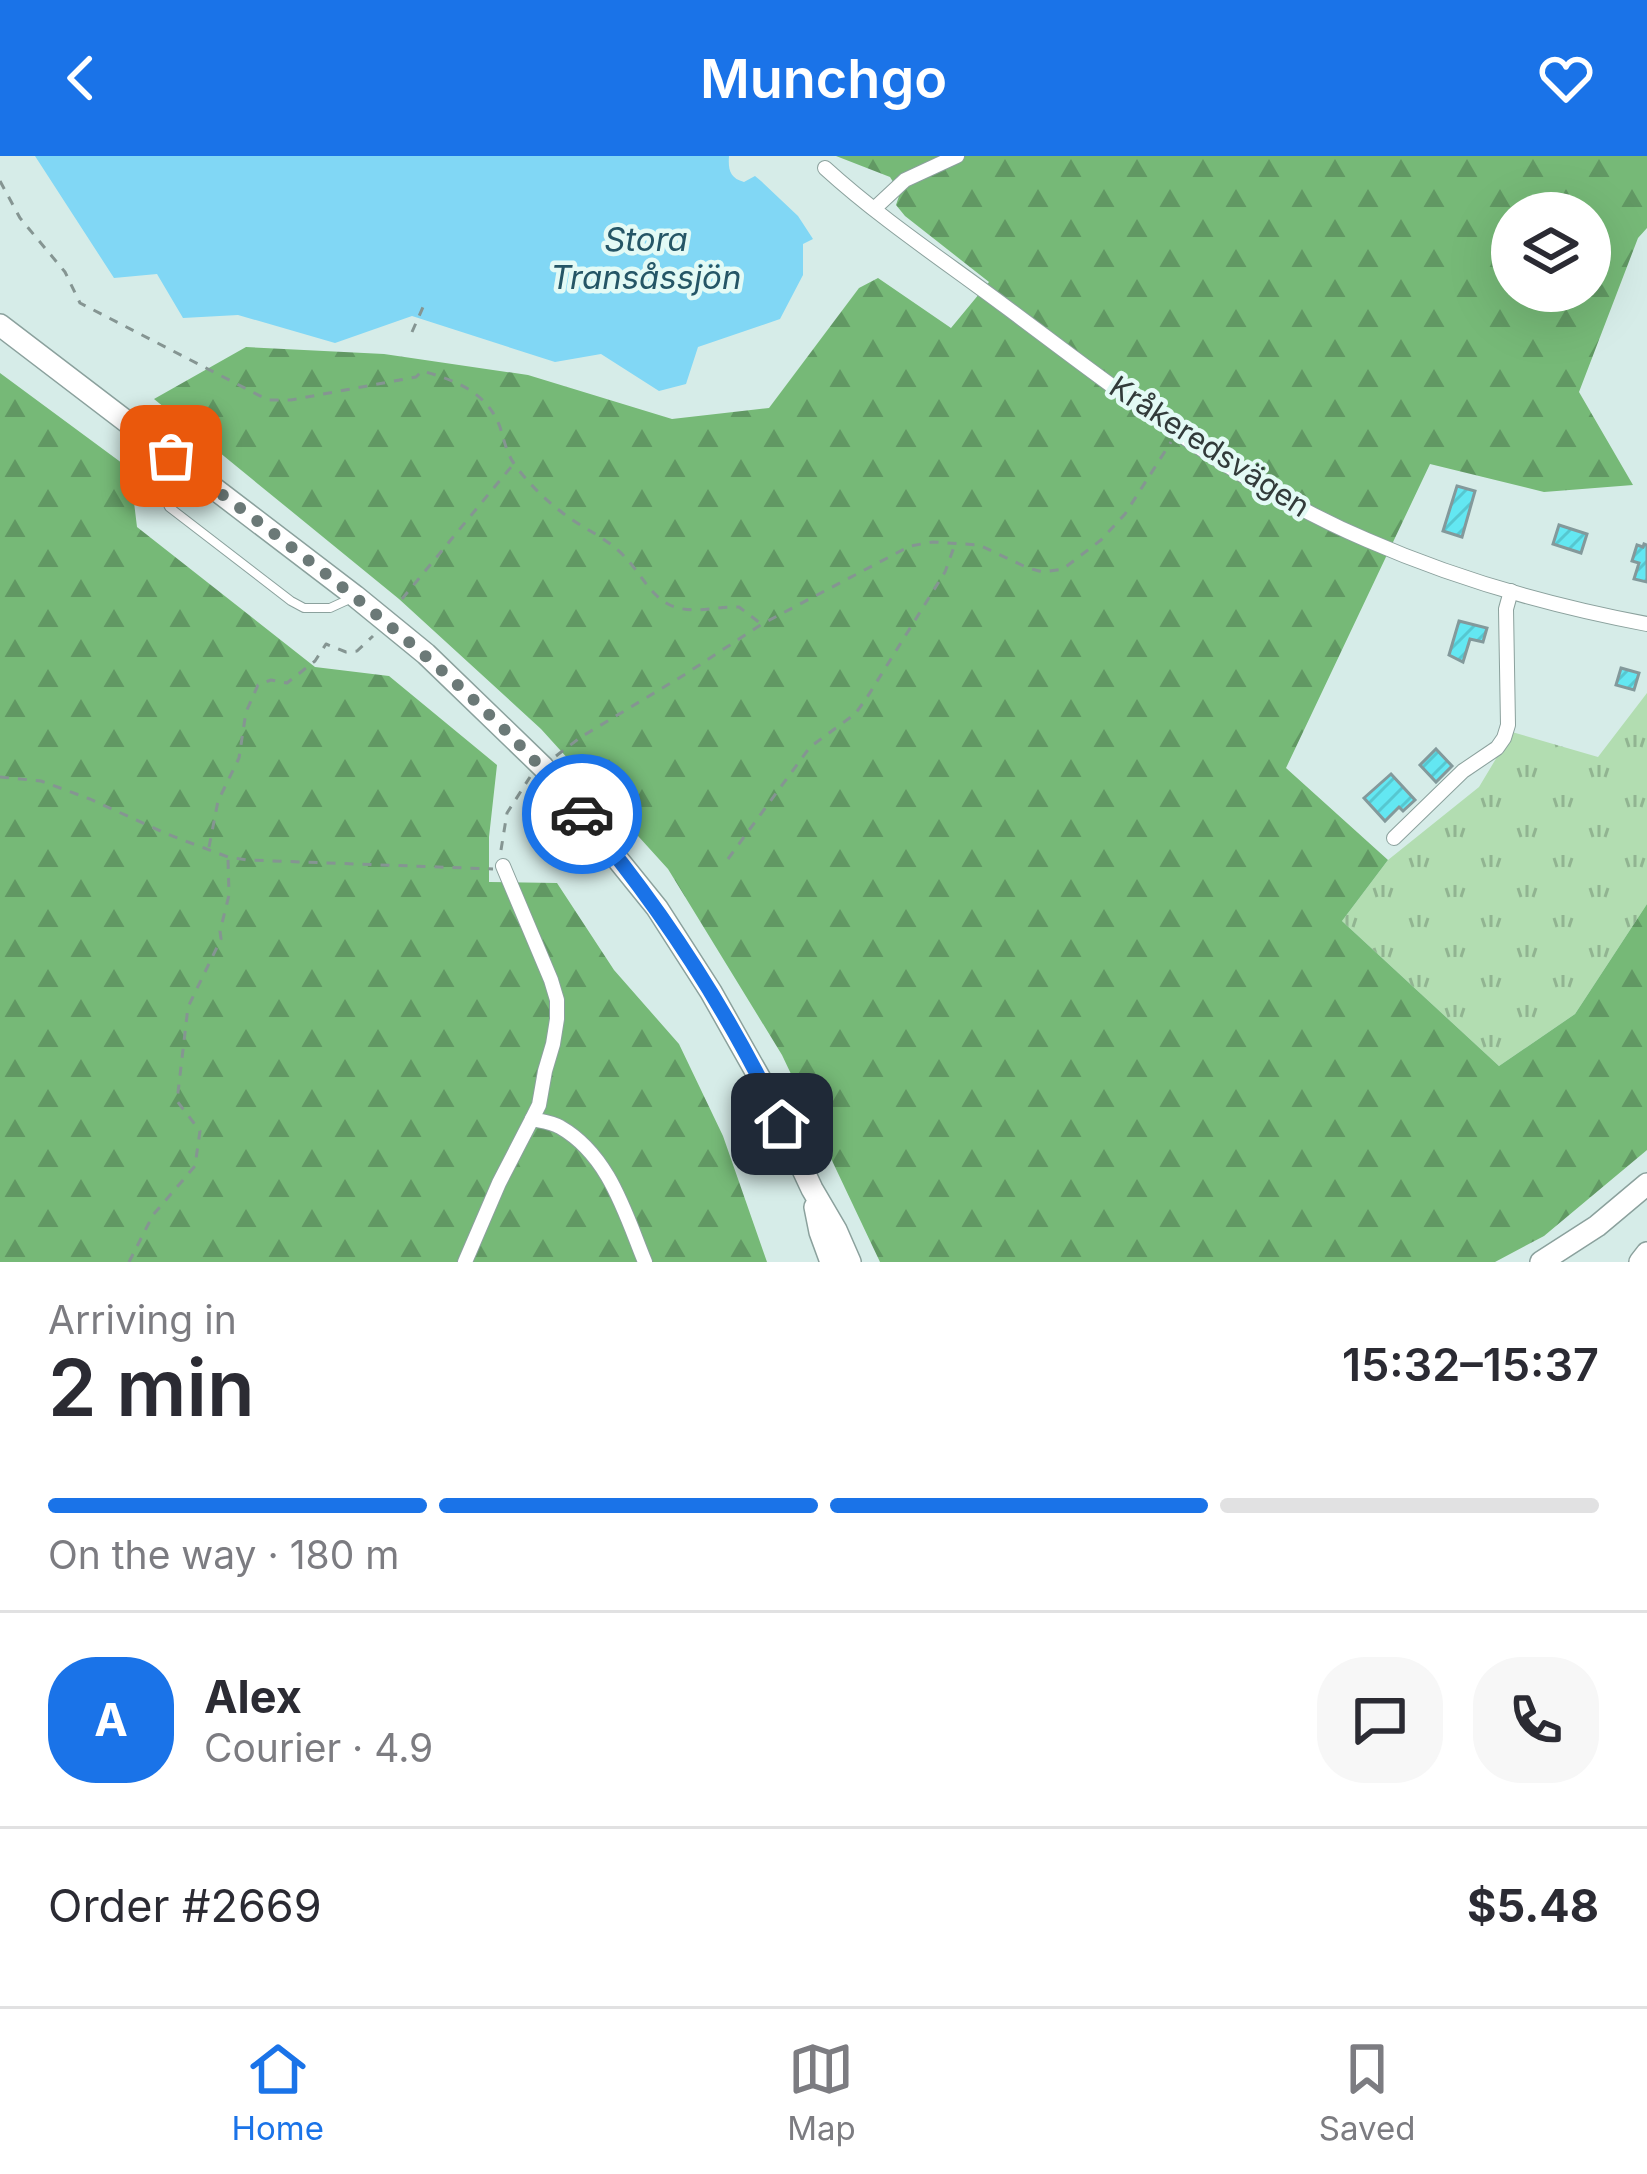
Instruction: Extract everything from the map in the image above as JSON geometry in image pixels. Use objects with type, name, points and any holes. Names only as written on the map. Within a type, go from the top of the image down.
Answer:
[{"type":"main road","points":[[0,325],[355,596],[441,668],[543,767],[657,908],[711,992],[763,1084],[850,1262]]},
{"type":"main road","points":[[1541,1262],[1597,1226],[1647,1184]]},
{"type":"main road","points":[[812,1189],[831,1262]]},
{"type":"main road","points":[[1640,1262],[1647,1253]]},
{"type":"street","points":[[875,208],[905,181],[957,156]]},
{"type":"street","name":"Kråkeredsvägen","points":[[825,168],[1177,432],[1274,493],[1364,539],[1458,576],[1647,624]]},
{"type":"street","points":[[1394,838],[1504,737],[1508,725],[1505,609],[1511,592]]},
{"type":"street","points":[[465,1262],[539,1105],[557,1019],[551,980],[503,866]]},
{"type":"street","points":[[532,1119],[558,1125],[596,1156],[645,1262]]},
{"type":"lane","points":[[171,456],[163,487],[169,507],[291,601],[316,610],[355,596]]},
{"type":"path","points":[[0,181],[20,218],[65,272],[80,303],[268,400],[416,377],[422,370],[450,378],[486,403],[513,464],[539,493],[620,552],[658,599],[691,611],[739,608],[762,624]]},
{"type":"path","points":[[412,332],[423,307]]},
{"type":"path","points":[[500,848],[506,813],[530,776],[581,737],[762,624],[910,546],[979,545],[1042,572],[1070,565],[1125,514],[1177,432]]},
{"type":"path","points":[[401,599],[513,464]]},
{"type":"path","points":[[728,859],[810,747],[855,714],[866,699],[945,572],[956,542]]},
{"type":"path","points":[[208,849],[218,801],[239,758],[246,712],[258,685],[271,680],[287,683],[315,661],[326,644],[357,651],[373,636]]},
{"type":"path","points":[[0,777],[41,781],[228,856],[276,862],[503,866]]},
{"type":"path","points":[[129,1262],[153,1215],[195,1166],[200,1131],[177,1101],[188,1007],[221,939],[229,895],[228,856]]},
{"type":"green space","points":[[836,156],[1647,156],[1647,228],[1638,238],[1611,308],[1611,192],[1491,192],[1491,312],[1610,312],[1579,392],[1633,485],[1544,492],[1430,464],[1286,768],[1388,860],[1342,921],[1499,1066],[1575,1014],[1647,904],[1647,1150],[1544,1236],[1495,1262],[880,1262],[782,1055],[668,869],[541,729],[399,599],[154,399],[246,347],[384,354],[528,375],[672,419],[769,408],[859,288],[878,278],[951,328],[989,282],[905,216],[896,205],[900,193],[890,177]]},
{"type":"green space","points":[[0,373],[130,469],[137,527],[315,667],[389,676],[497,765],[489,882],[557,883],[614,970],[679,1044],[723,1136],[767,1262],[0,1262]]},
{"type":"green space","points":[[1647,693],[1647,904],[1575,1014],[1499,1066],[1342,921],[1388,860],[1479,787],[1512,732],[1598,757]]},
{"type":"water","name":"Stora Transåssjön","points":[[35,156],[729,156],[733,176],[744,182],[755,176],[798,216],[813,239],[803,244],[803,275],[780,319],[698,347],[686,384],[659,391],[601,354],[555,362],[412,316],[335,343],[238,315],[183,318],[157,274],[114,278]]},
{"type":"building","points":[[1457,486],[1475,491],[1462,537],[1443,531]]},
{"type":"building","points":[[1559,525],[1587,534],[1581,553],[1553,544]]},
{"type":"building","points":[[1644,544],[1647,582],[1634,579],[1639,563],[1632,561],[1637,545]]},
{"type":"building","points":[[1459,621],[1487,628],[1483,642],[1470,639],[1463,662],[1449,655]]},
{"type":"building","points":[[1621,668],[1639,673],[1634,690],[1616,685]]},
{"type":"building","points":[[1436,749],[1452,766],[1436,782],[1420,765]]},
{"type":"building","points":[[1391,774],[1415,800],[1385,821],[1364,798]]},
{"type":"way so far","points":[[171,456],[425,654],[543,767],[582,814]]},
{"type":"route","points":[[582,814],[657,908],[711,992],[782,1124]]}]
